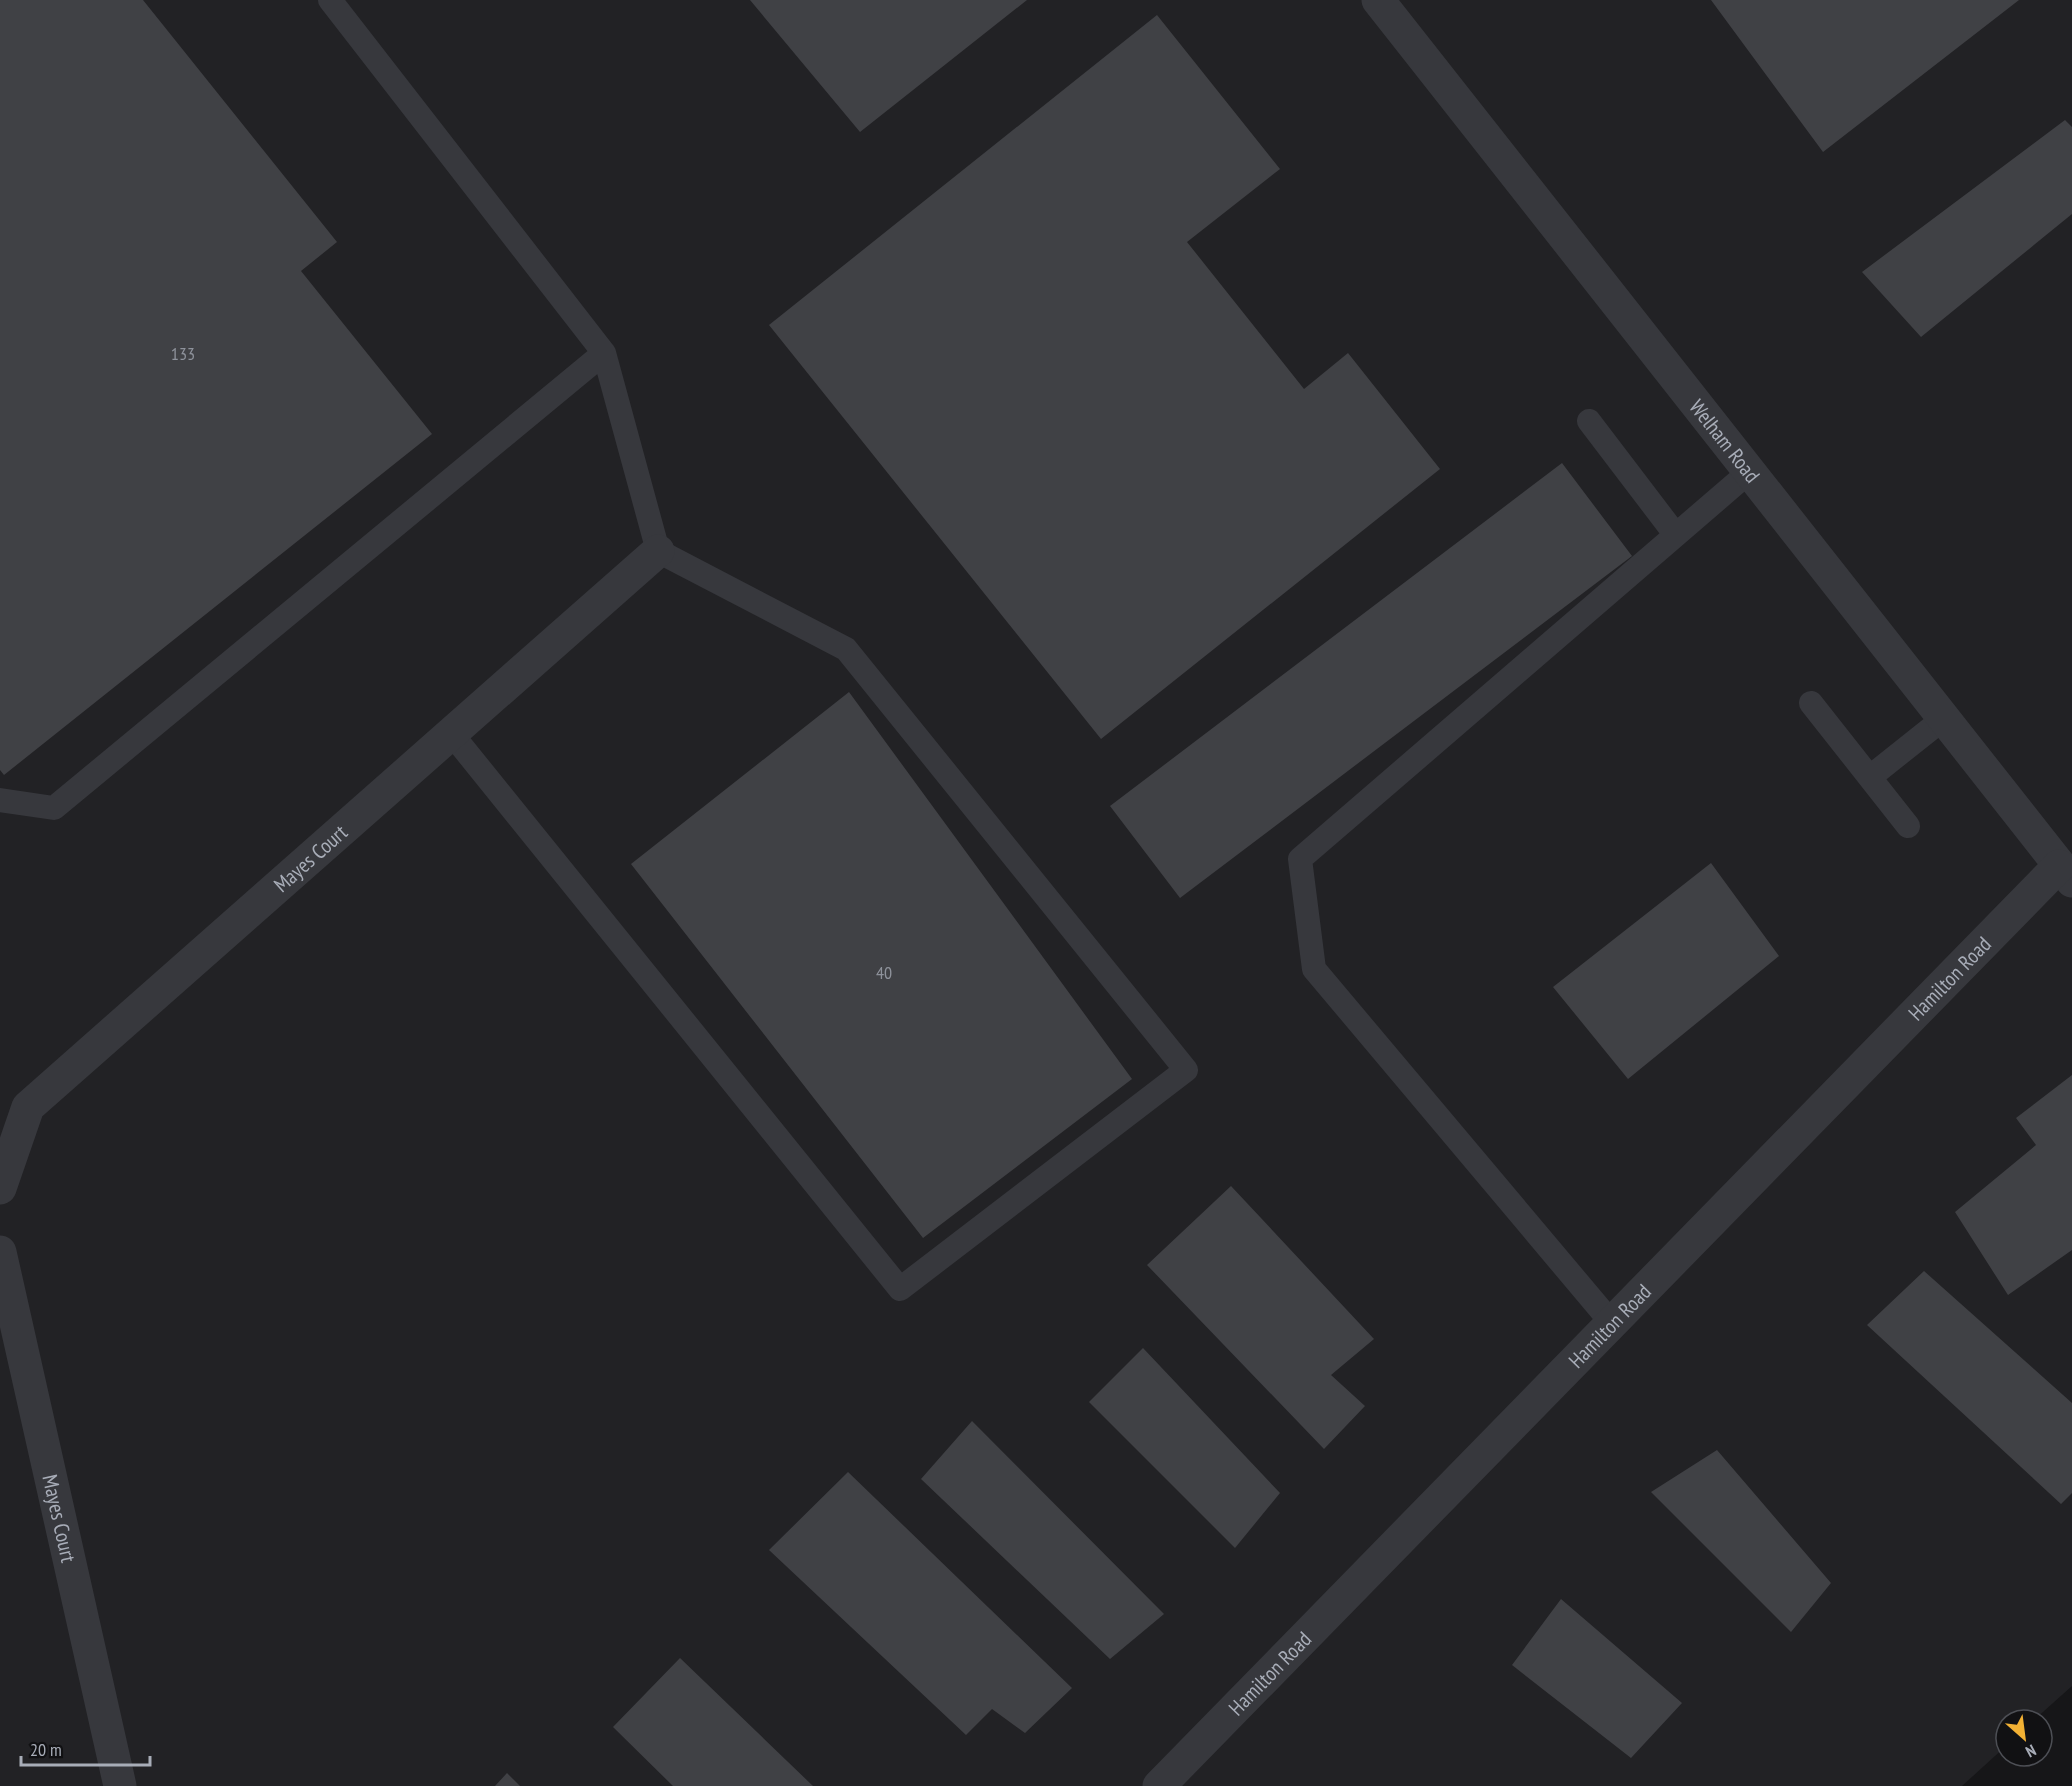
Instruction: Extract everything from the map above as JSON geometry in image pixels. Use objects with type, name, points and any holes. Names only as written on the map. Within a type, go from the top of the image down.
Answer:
[{"type":"street","name":"Welham Road","points":[[1378,0],[1943,719],[2068,867]]},
{"type":"street","name":"Mayes Court","points":[[0,1188],[28,1107],[658,551]]},
{"type":"street","name":"Hamilton Road","points":[[1160,1786],[1611,1322],[2068,867]]},
{"type":"street","name":"Mayes Court","points":[[0,1252],[120,1786]]},
{"type":"lane","points":[[330,0],[604,353],[658,551],[846,649],[1186,1070],[900,1289],[451,733]]},
{"type":"lane","points":[[0,800],[54,808],[604,353]]},
{"type":"lane","points":[[1589,421],[1676,534]]},
{"type":"lane","points":[[1611,1322],[1314,969],[1300,859],[1749,472]]},
{"type":"lane","points":[[1811,703],[1908,826]]},
{"type":"lane","points":[[1870,777],[1943,719]]},
{"type":"shaded area","points":[[0,0],[2072,0],[2072,1686],[2047,1708],[1994,1708],[1994,1757],[1962,1786],[0,1786]]},
{"type":"building","points":[[0,0],[143,0],[337,242],[301,271],[432,434],[4,775],[0,770]]},
{"type":"building","points":[[750,0],[1027,0],[860,132]]},
{"type":"building","points":[[1711,0],[2019,0],[1823,152]]},
{"type":"building","points":[[1157,15],[1280,169],[1187,242],[1304,389],[1348,353],[1440,469],[1101,739],[769,325]]},
{"type":"building","points":[[2065,120],[2072,127],[2072,214],[1921,337],[1862,272]]},
{"type":"building","points":[[1562,463],[1632,556],[1180,898],[1110,806]]},
{"type":"building","points":[[849,692],[1132,1079],[923,1238],[631,864]]},
{"type":"building","points":[[1711,863],[1779,956],[1628,1079],[1553,987]]},
{"type":"building","points":[[2072,1075],[2072,1250],[2008,1295],[1955,1212],[2036,1145],[2016,1118]]},
{"type":"building","points":[[1231,1186],[1374,1339],[1331,1375],[1365,1406],[1324,1449],[1147,1265]]},
{"type":"building","points":[[1924,1271],[2072,1403],[2072,1493],[2061,1504],[1867,1325]]},
{"type":"building","points":[[1143,1348],[1280,1493],[1235,1548],[1089,1402]]},
{"type":"building","points":[[972,1421],[1164,1614],[1110,1659],[921,1479]]},
{"type":"building","points":[[1717,1450],[1831,1583],[1791,1632],[1651,1492]]},
{"type":"building","points":[[848,1472],[1072,1688],[1025,1733],[992,1709],[966,1735],[769,1550]]},
{"type":"building","points":[[1561,1599],[1682,1703],[1631,1758],[1512,1665]]},
{"type":"building","points":[[680,1658],[813,1786],[673,1786],[613,1727]]},
{"type":"building","points":[[507,1773],[520,1786],[495,1786]]}]
